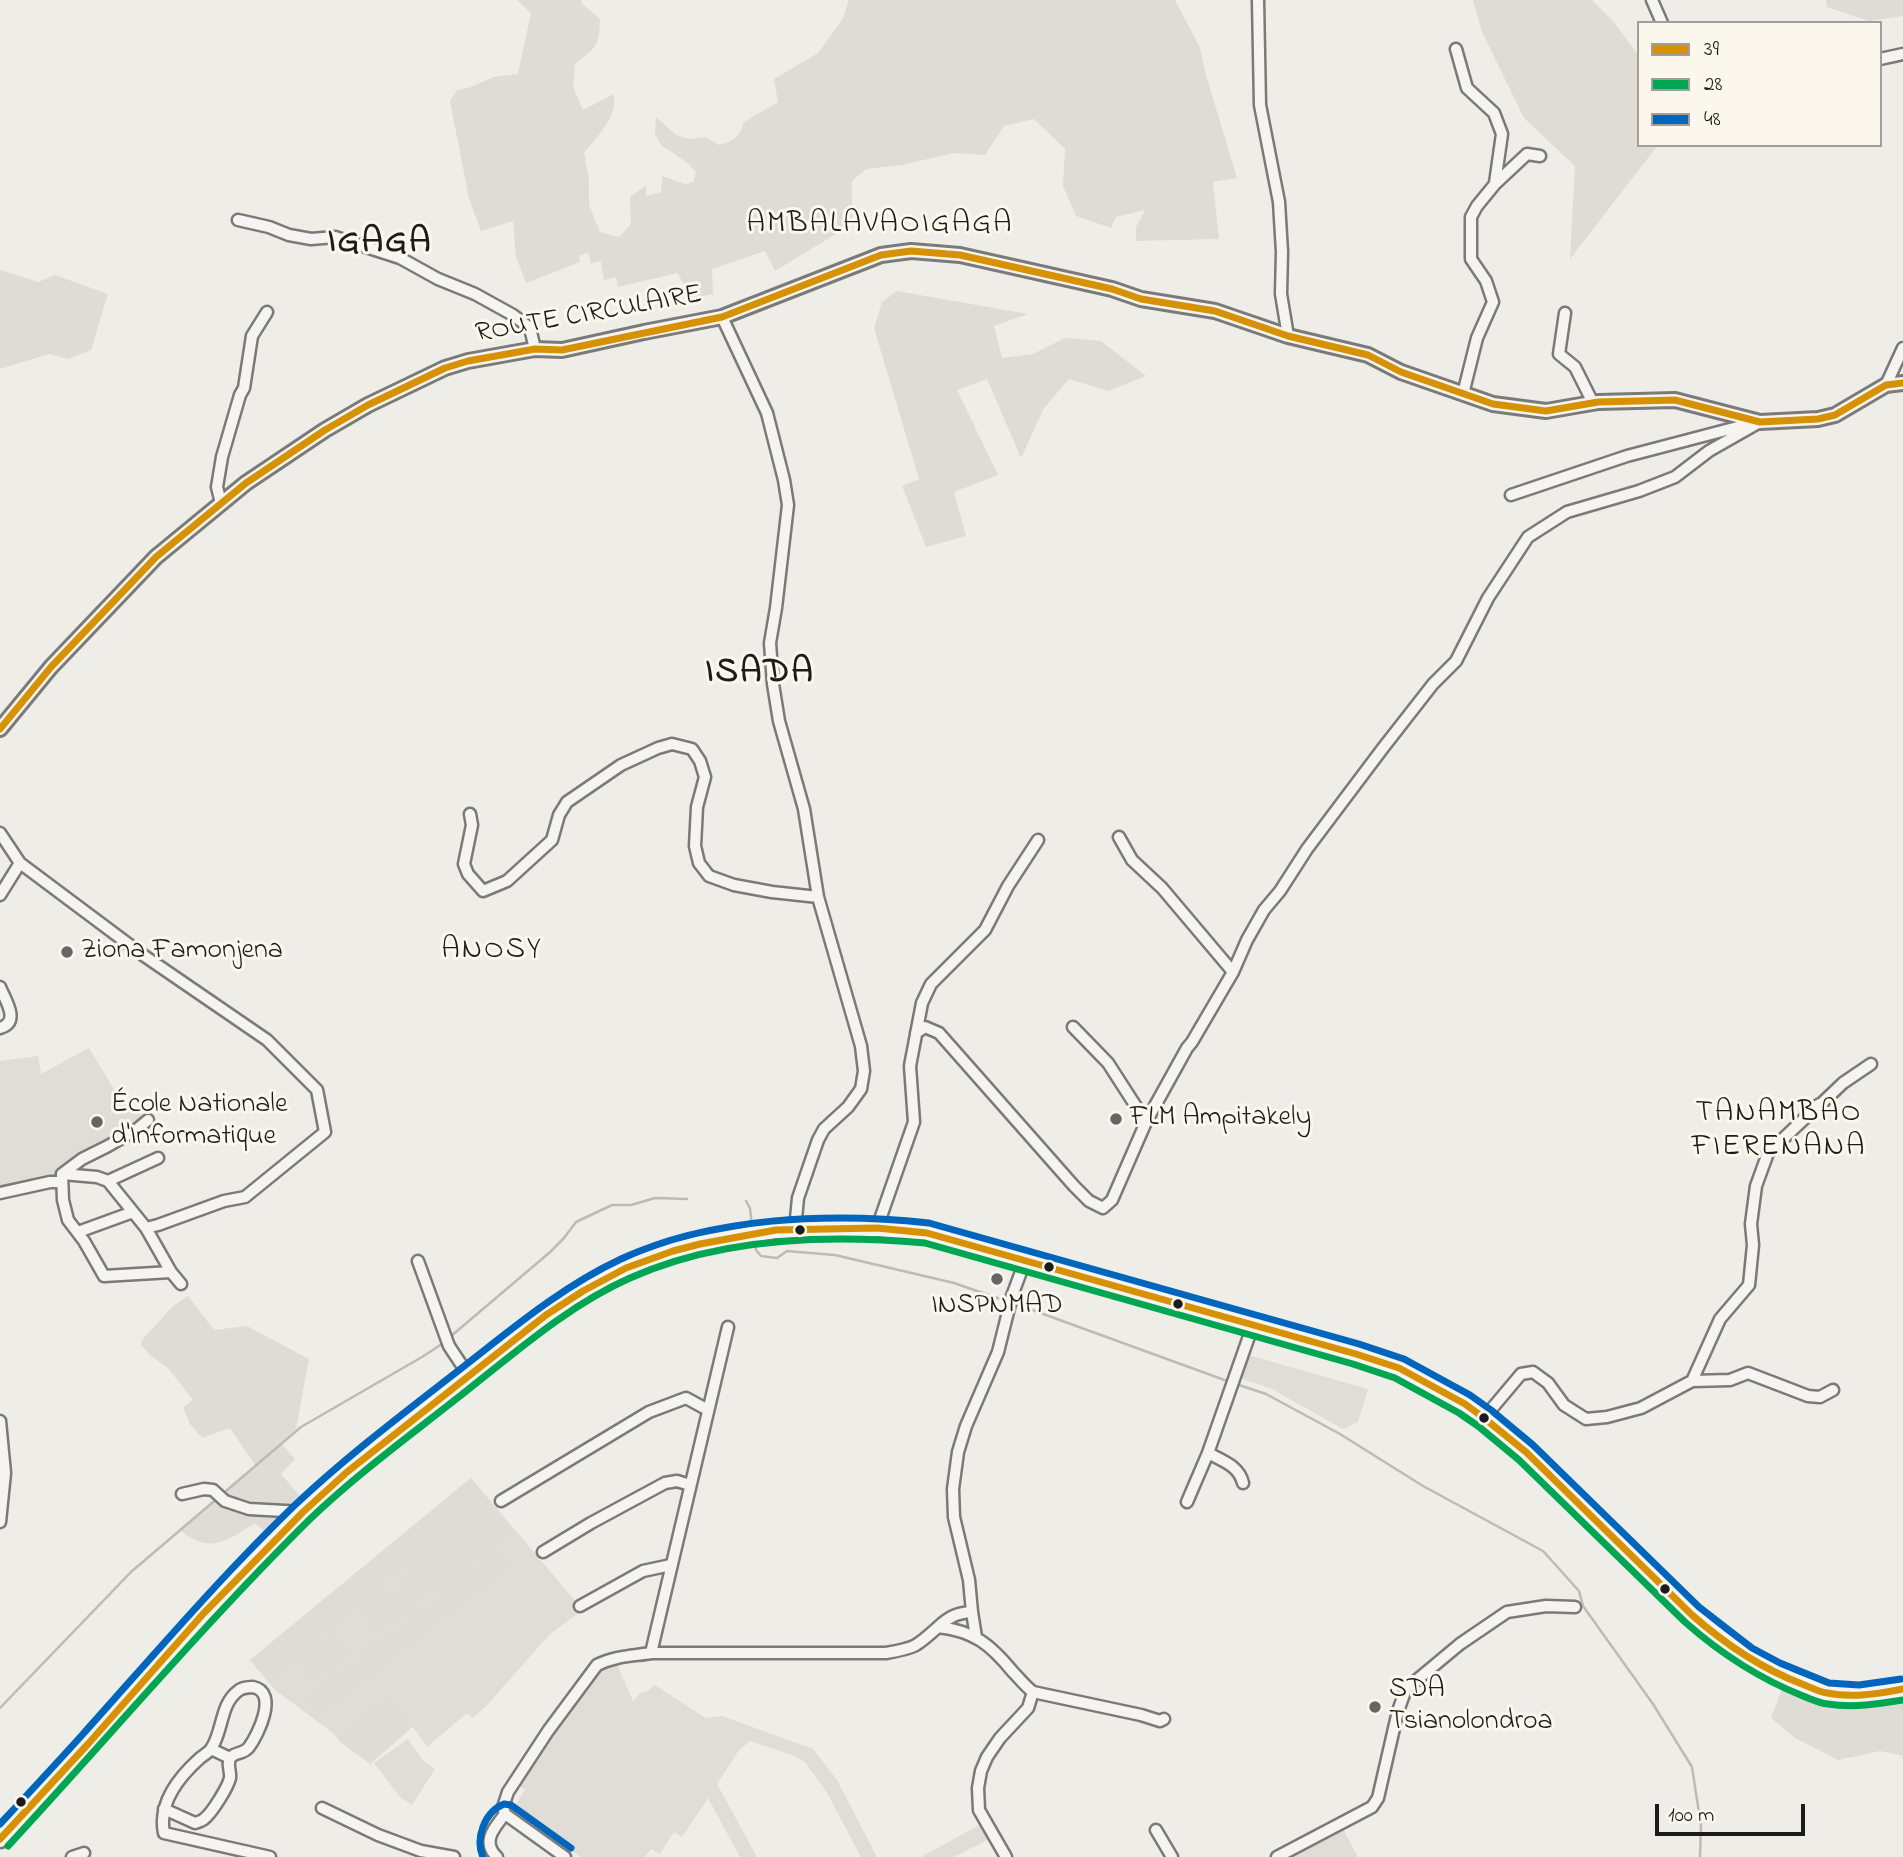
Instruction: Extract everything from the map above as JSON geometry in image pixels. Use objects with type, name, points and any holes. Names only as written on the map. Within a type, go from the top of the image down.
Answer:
[{"type":"main road","points":[[0,1839],[203,1614],[303,1512],[347,1472],[545,1315],[626,1268],[700,1244],[776,1230],[877,1228],[927,1233],[1399,1368],[1465,1404],[1526,1452],[1676,1601],[1718,1638],[1754,1662],[1792,1681],[1830,1694],[1869,1696],[1903,1689]]},
{"type":"street","points":[[1258,0],[1260,105],[1279,202],[1281,294],[1288,336]]},
{"type":"street","points":[[1652,0],[1661,21]]},
{"type":"street","points":[[1456,49],[1467,88],[1494,113],[1502,134],[1495,184]]},
{"type":"street","points":[[1882,59],[1903,54]]},
{"type":"street","points":[[1463,394],[1477,338],[1493,302],[1486,281],[1471,259],[1471,217],[1495,184],[1527,154],[1540,156]]},
{"type":"street","points":[[238,220],[311,239],[335,237],[400,258],[513,315],[530,328],[535,349]]},
{"type":"street","name":"ROUTE CIRCULAIRE","points":[[0,729],[51,667],[156,556],[246,483],[324,430],[368,405],[445,368],[468,361],[535,349],[562,350],[722,317],[881,254],[911,251],[960,256],[1112,289],[1141,299],[1215,311],[1288,336],[1368,355],[1401,372],[1493,404],[1546,411],[1593,403],[1675,400],[1760,422],[1818,419],[1835,415],[1886,385],[1903,383]]},
{"type":"street","points":[[221,503],[217,487],[222,457],[244,388],[252,336],[267,312]]},
{"type":"street","points":[[1565,313],[1559,354],[1575,367],[1593,403]]},
{"type":"street","points":[[722,317],[767,413],[784,480],[788,505],[770,643],[773,684],[779,721],[804,809],[818,897],[861,1046],[864,1071],[861,1089],[848,1107],[824,1129],[818,1140],[798,1198],[795,1229]]},
{"type":"street","points":[[1886,385],[1903,348]]},
{"type":"street","points":[[1511,495],[1627,456],[1760,422]]},
{"type":"street","points":[[916,1033],[925,1027],[939,1033],[1074,1186],[1089,1201],[1102,1208],[1112,1200],[1146,1122],[1186,1048],[1233,972],[1264,911],[1382,748],[1433,684],[1456,661],[1488,598],[1528,537],[1567,512],[1639,491],[1675,477],[1709,451],[1760,422]]},
{"type":"street","points":[[470,814],[472,825],[464,864],[468,874],[483,891],[507,881],[552,840],[559,815],[567,802],[621,765],[672,744],[692,750],[700,761],[705,777],[697,807],[695,846],[699,863],[709,876],[734,885],[818,897]]},
{"type":"street","points":[[0,833],[20,863],[143,955],[267,1040],[317,1090],[325,1132],[255,1189],[245,1197],[224,1201],[146,1227]]},
{"type":"street","points":[[1119,837],[1132,860],[1162,888],[1233,972]]},
{"type":"street","points":[[877,1228],[914,1122],[910,1066],[922,1003],[931,984],[985,930],[1008,886],[1038,840]]},
{"type":"street","points":[[0,895],[20,863]]},
{"type":"street","points":[[0,986],[11,1016],[7,1026],[0,1028]]},
{"type":"street","points":[[1073,1027],[1108,1063],[1146,1122]]},
{"type":"street","points":[[1692,1381],[1720,1319],[1749,1285],[1753,1245],[1751,1224],[1756,1186],[1768,1153],[1804,1119],[1809,1110],[1822,1103],[1843,1083],[1871,1064]]},
{"type":"street","points":[[62,1178],[82,1158],[136,1130],[148,1119]]},
{"type":"street","points":[[108,1181],[158,1158]]},
{"type":"street","points":[[0,1193],[62,1178],[97,1177],[108,1181],[146,1227],[171,1272],[181,1284]]},
{"type":"street","points":[[62,1178],[68,1220],[104,1276],[171,1272]]},
{"type":"street","points":[[78,1232],[133,1212]]},
{"type":"street","points":[[418,1261],[447,1341],[469,1376]]},
{"type":"street","points":[[976,1637],[969,1580],[954,1517],[953,1489],[958,1452],[966,1426],[998,1353],[1026,1261]]},
{"type":"street","points":[[1187,1502],[1208,1453],[1253,1325]]},
{"type":"street","points":[[651,1653],[728,1327]]},
{"type":"street","points":[[1484,1418],[1521,1374],[1533,1372],[1548,1383],[1564,1405],[1586,1419],[1607,1417],[1641,1408],[1692,1381],[1730,1380],[1748,1373],[1808,1396],[1819,1397],[1833,1391]]},
{"type":"street","points":[[501,1501],[649,1412],[686,1398],[708,1410]]},
{"type":"street","points":[[0,1422],[5,1473],[0,1522]]},
{"type":"street","points":[[1208,1453],[1241,1473],[1243,1483]]},
{"type":"street","points":[[0,1461],[5,1473]]},
{"type":"street","points":[[543,1552],[665,1483],[677,1481],[690,1485]]},
{"type":"street","points":[[182,1494],[204,1489],[213,1490],[225,1501],[249,1509],[303,1512]]},
{"type":"street","points":[[580,1606],[643,1571],[671,1565]]},
{"type":"street","points":[[1277,1857],[1372,1807],[1378,1798],[1398,1711],[1406,1689],[1460,1644],[1507,1612],[1546,1606],[1575,1607]]},
{"type":"street","points":[[565,1857],[505,1814],[503,1807],[508,1792],[548,1731],[597,1665],[607,1660],[651,1653],[886,1653],[911,1648],[949,1617],[972,1612]]},
{"type":"street","points":[[937,1627],[976,1637],[994,1650],[1033,1692],[1141,1714],[1160,1721],[1164,1719]]},
{"type":"street","points":[[164,1809],[195,1823],[203,1820],[212,1809],[230,1779],[230,1759],[250,1746],[266,1710],[266,1700],[256,1688],[238,1690],[231,1699],[211,1749],[182,1776],[166,1802],[161,1819],[163,1833],[270,1857]]},
{"type":"street","points":[[1006,1857],[979,1810],[978,1788],[986,1757],[1028,1708],[1033,1692]]},
{"type":"street","points":[[211,1749],[230,1759]]},
{"type":"street","points":[[322,1808],[378,1835],[421,1851],[454,1857]]},
{"type":"street","points":[[497,1857],[491,1851],[489,1841],[492,1831],[505,1814]]},
{"type":"street","points":[[1156,1830],[1172,1857]]},
{"type":"street","points":[[72,1857],[84,1853]]},
{"type":"shaded area","points":[[517,0],[582,0],[581,3],[600,19],[595,45],[575,64],[573,87],[583,110],[614,94],[610,119],[584,153],[589,178],[589,205],[600,232],[619,237],[631,224],[630,197],[646,185],[646,196],[661,192],[662,176],[685,184],[693,182],[696,173],[689,164],[661,145],[655,134],[656,117],[676,135],[690,139],[705,137],[719,145],[732,140],[738,135],[744,122],[778,102],[774,79],[818,53],[842,20],[849,0],[1175,0],[1200,48],[1237,178],[1213,182],[1219,239],[1136,241],[1136,227],[1145,210],[1116,217],[1111,228],[1076,216],[1063,186],[1065,149],[1034,119],[1004,126],[985,155],[954,153],[901,165],[866,169],[852,181],[852,224],[775,271],[765,251],[712,269],[713,294],[693,298],[677,273],[618,287],[616,277],[604,280],[601,261],[591,263],[588,253],[579,256],[580,262],[526,283],[516,257],[513,221],[481,231],[469,199],[450,101],[457,90],[494,77],[518,74],[531,13]]},
{"type":"shaded area","points":[[1473,0],[1592,0],[1613,21],[1637,53],[1637,147],[1656,147],[1570,259],[1575,166],[1524,118],[1482,32]]},
{"type":"shaded area","points":[[1826,0],[1903,0],[1903,16],[1869,21],[1827,7]]},
{"type":"shaded area","points":[[0,270],[38,282],[55,275],[108,294],[91,350],[68,359],[49,354],[0,369]]},
{"type":"shaded area","points":[[897,291],[1028,314],[994,326],[1002,358],[1033,354],[1065,338],[1101,341],[1146,376],[1108,391],[1069,379],[1044,408],[1021,458],[987,379],[957,390],[998,475],[954,492],[966,536],[926,547],[902,486],[919,479],[874,328],[882,302]]},
{"type":"shaded area","name":"École Nationale d'Informatique","points":[[89,1048],[118,1096],[148,1120],[82,1159],[62,1182],[0,1193],[0,1061],[38,1056],[41,1074]]},
{"type":"shaded area","points":[[188,1296],[214,1330],[247,1326],[309,1359],[296,1429],[281,1443],[295,1459],[281,1474],[306,1503],[273,1539],[255,1523],[227,1539],[210,1543],[191,1538],[181,1531],[255,1465],[230,1428],[202,1438],[190,1424],[183,1407],[193,1400],[168,1368],[141,1345],[142,1340],[172,1307]]},
{"type":"shaded area","points":[[1248,1355],[1368,1389],[1358,1422],[1343,1429],[1270,1388],[1239,1378]]},
{"type":"shaded area","points":[[471,1478],[583,1610],[550,1634],[473,1718],[467,1713],[427,1747],[413,1727],[370,1764],[275,1690],[250,1660]]},
{"type":"shaded area","points":[[471,1478],[513,1529],[380,1636],[362,1613],[425,1563],[419,1556],[268,1681],[250,1660]]},
{"type":"shaded area","points":[[496,1549],[509,1566],[321,1713],[308,1696]]},
{"type":"shaded area","points":[[334,1633],[349,1652],[314,1680],[299,1662]]},
{"type":"shaded area","points":[[616,1662],[633,1701],[640,1693],[655,1685],[705,1718],[722,1716],[813,1749],[837,1780],[877,1857],[861,1857],[826,1791],[805,1762],[750,1741],[739,1750],[717,1784],[757,1857],[740,1857],[708,1798],[682,1837],[674,1832],[660,1854],[651,1849],[645,1857],[581,1857],[513,1809],[525,1790],[516,1784],[595,1674],[603,1667]]},
{"type":"shaded area","points":[[1782,1689],[1823,1702],[1903,1699],[1903,1757],[1880,1751],[1838,1760],[1795,1738],[1771,1718]]},
{"type":"shaded area","points":[[389,1696],[408,1725],[406,1730],[372,1759],[350,1743],[347,1730]]},
{"type":"shaded area","points":[[408,1739],[423,1761],[435,1769],[412,1805],[400,1797],[374,1763]]},
{"type":"shaded area","points":[[983,1823],[991,1838],[953,1857],[921,1857]]},
{"type":"shaded area","points":[[1343,1829],[1358,1857],[1289,1857]]},
{"type":"waterway","points":[[450,1337],[549,1253],[576,1222],[612,1205],[631,1205],[655,1198],[687,1199]]},
{"type":"waterway","points":[[746,1201],[750,1208],[752,1226]]},
{"type":"waterway","points":[[754,1242],[761,1256],[777,1258],[787,1251],[835,1255],[954,1283],[1006,1301]]},
{"type":"waterway","points":[[1013,1303],[1230,1382]]},
{"type":"waterway","points":[[0,1708],[131,1572],[301,1427],[445,1342]]},
{"type":"waterway","points":[[1236,1384],[1266,1394],[1340,1434],[1423,1486],[1543,1551],[1579,1591],[1583,1606],[1653,1704],[1692,1767],[1701,1826],[1700,1857]]},
{"type":"transit line","name":"39","points":[[0,729],[51,667],[156,557],[246,483],[368,405],[445,368],[468,361],[535,349],[562,350],[722,317],[881,255],[911,251],[960,255],[1112,289],[1141,299],[1215,311],[1288,336],[1368,355],[1401,372],[1493,404],[1546,411],[1598,402],[1675,400],[1760,422],[1818,419],[1835,415],[1886,385],[1903,383]]},
{"type":"transit line","name":"48","points":[[0,1824],[268,1531],[334,1470],[494,1343],[576,1283],[621,1259],[693,1234],[772,1221],[852,1218],[929,1223],[1404,1359],[1470,1395],[1491,1410],[1533,1445],[1699,1607],[1752,1648],[1829,1683],[1859,1685],[1901,1679]]},
{"type":"transit line","name":"39","points":[[0,1839],[203,1614],[303,1512],[347,1472],[546,1315],[626,1268],[700,1244],[776,1230],[877,1228],[927,1233],[1399,1368],[1465,1404],[1526,1452],[1692,1615],[1744,1654],[1772,1671],[1824,1692],[1855,1695],[1903,1689]]},
{"type":"transit line","name":"28","points":[[8,1846],[194,1640],[309,1520],[365,1470],[524,1345],[586,1301],[630,1278],[665,1264],[738,1247],[813,1239],[925,1243],[1395,1378],[1478,1426],[1519,1460],[1685,1622],[1712,1645],[1741,1664],[1786,1689],[1825,1703],[1856,1706],[1903,1700]]},
{"type":"transit line","name":"48","points":[[483,1857],[480,1842],[483,1827],[491,1813],[504,1804],[511,1805],[571,1848]]},
{"type":"place","name":"Ziona Famonjena","points":[[67,952]]},
{"type":"place","name":"FLM Ampitakely","points":[[1116,1119]]},
{"type":"place","name":"École Nationale d'Informatique","points":[[97,1122]]},
{"type":"place","name":"INSPNMAD","points":[[997,1279]]},
{"type":"place","name":"SDA Tsianolondroa","points":[[1375,1707]]},
{"type":"district","name":"AMBALAVAOIGAGA","points":[[880,226]]},
{"type":"district","name":"IGAGA","points":[[380,245]]},
{"type":"district","name":"ISADA","points":[[760,675]]},
{"type":"district","name":"ANOSY","points":[[492,952]]},
{"type":"district","name":"TANAMBAO FIERENANA","points":[[1779,1132]]}]
